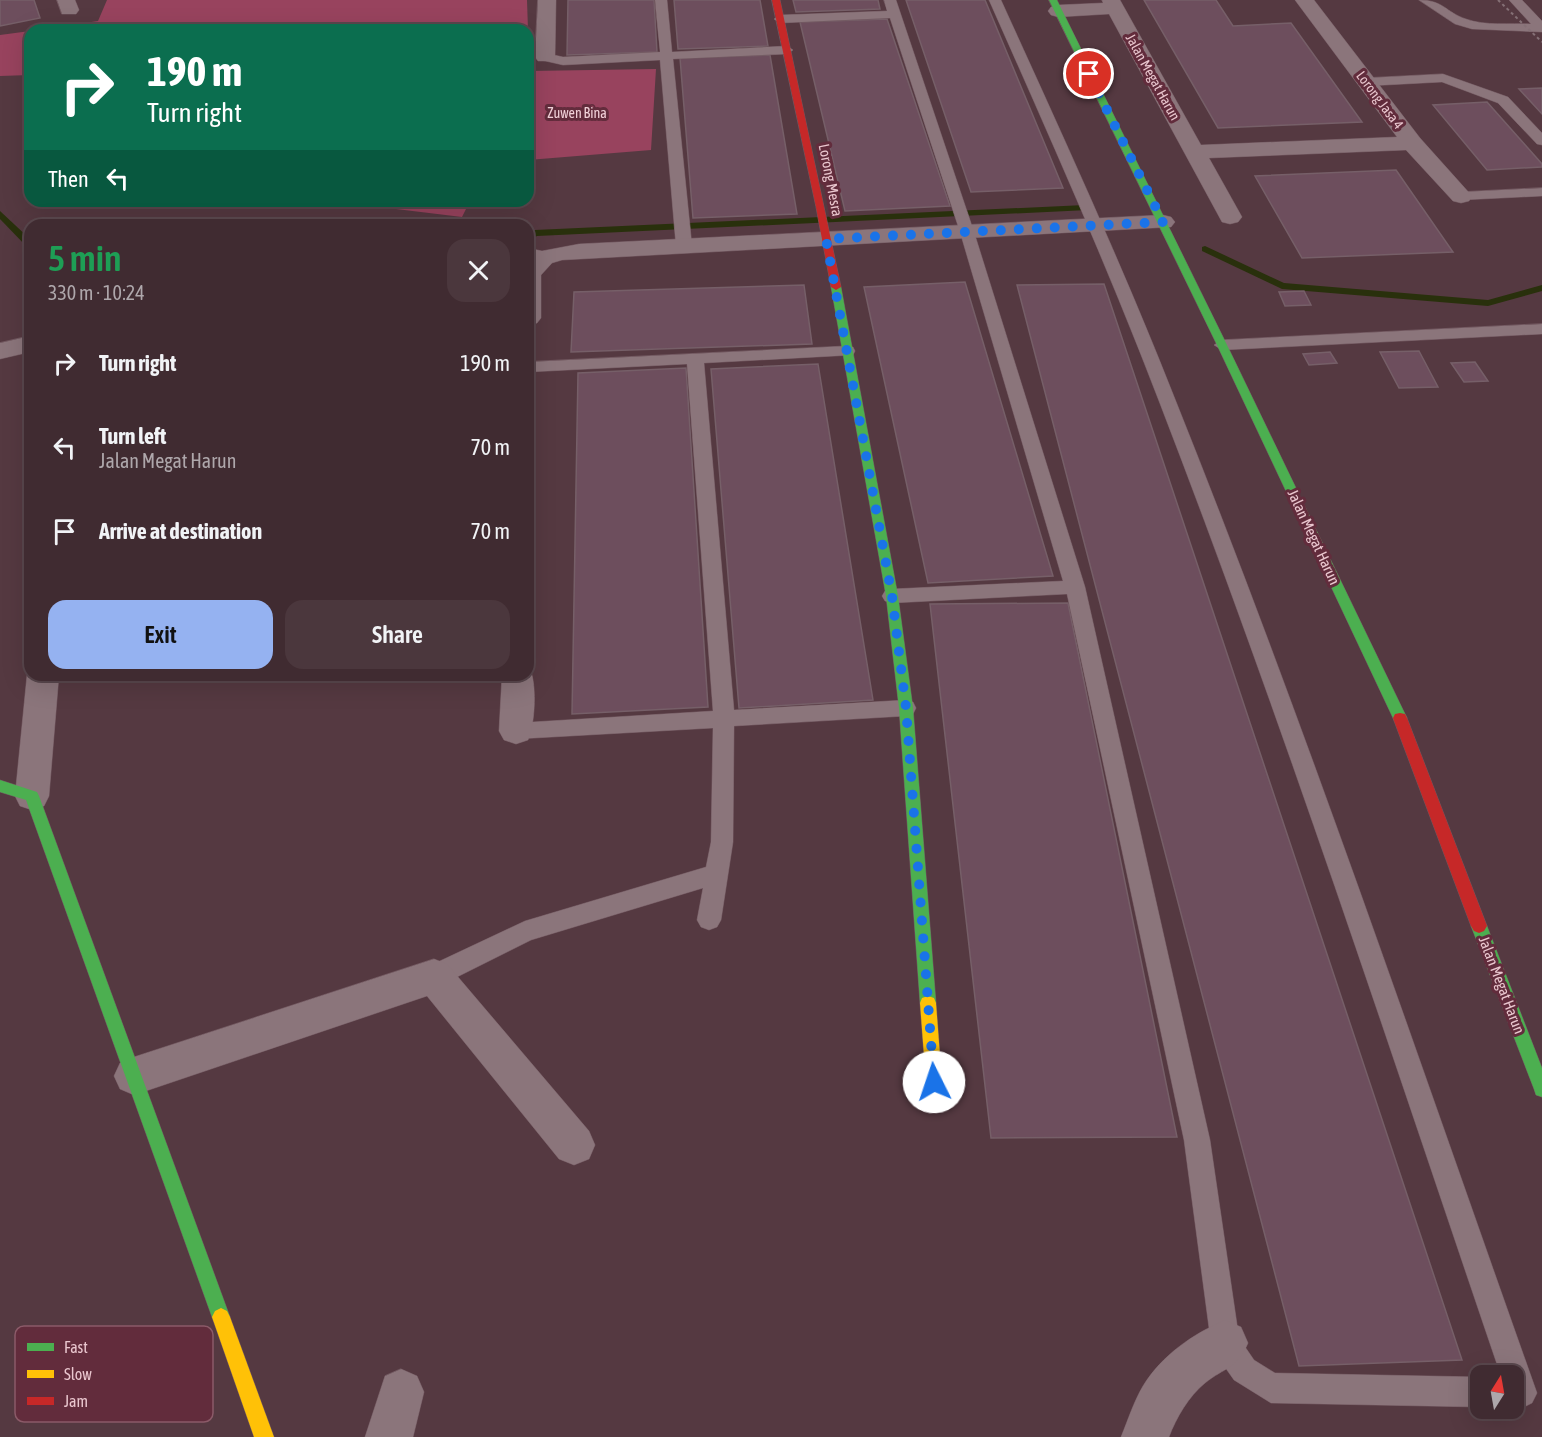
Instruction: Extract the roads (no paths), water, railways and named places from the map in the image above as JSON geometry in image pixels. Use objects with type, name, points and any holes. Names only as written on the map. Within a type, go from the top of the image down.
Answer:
[{"type":"street","points":[[545,57],[547,0]]},
{"type":"street","name":"Lorong Mesra","points":[[776,0],[820,207],[892,596],[906,708],[934,1082]]},
{"type":"street","name":"Lorong Jasa 4","points":[[1304,0],[1412,143],[1461,196]]},
{"type":"street","points":[[1056,5],[1113,4]]},
{"type":"street","name":"Jalan Megat Harun","points":[[1113,4],[1230,218]]},
{"type":"street","name":"Jalan Megat Harun","points":[[1056,5],[1163,222],[1398,714],[1542,1089]]},
{"type":"street","points":[[1194,152],[1412,143]]},
{"type":"street","points":[[536,256],[683,232],[824,232],[961,218],[1096,225],[1163,222]]},
{"type":"street","points":[[0,351],[24,345]]},
{"type":"street","points":[[42,681],[32,796],[264,1437]]},
{"type":"street","points":[[516,731],[518,681]]},
{"type":"street","points":[[0,786],[32,796]]},
{"type":"street","points":[[134,1076],[434,976],[574,1145]]},
{"type":"street","points":[[1145,1437],[1160,1402],[1186,1368],[1225,1343]]},
{"type":"street","points":[[389,1437],[401,1392]]},
{"type":"lane","points":[[661,0],[683,232]]},
{"type":"lane","points":[[890,0],[961,218],[1075,587],[1197,1140],[1225,1343],[1244,1370],[1271,1388],[1470,1392]]},
{"type":"lane","points":[[995,0],[1096,225],[1167,397],[1254,627],[1526,1394]]},
{"type":"lane","points":[[1425,0],[1458,21],[1476,26],[1542,28]]},
{"type":"lane","points":[[1515,0],[1542,28]]},
{"type":"lane","points":[[780,19],[894,15]]},
{"type":"lane","points":[[545,57],[563,61],[787,50]]},
{"type":"lane","points":[[1366,82],[1443,78],[1503,100],[1542,141]]},
{"type":"lane","points":[[1461,196],[1542,192]]},
{"type":"lane","points":[[1222,345],[1542,329]]},
{"type":"lane","points":[[534,367],[847,351]]},
{"type":"lane","points":[[694,359],[724,719],[722,842],[709,920]]},
{"type":"lane","points":[[892,596],[1075,587]]},
{"type":"lane","points":[[516,731],[906,708]]},
{"type":"lane","points":[[434,976],[525,931],[717,874]]},
{"type":"waterway","points":[[534,234],[1085,208]]},
{"type":"waterway","points":[[0,214],[24,239]]},
{"type":"waterway","points":[[1205,249],[1282,286],[1488,303],[1542,288]]},
{"type":"park label","name":"Zuwen Bina","points":[[577,113]]}]
